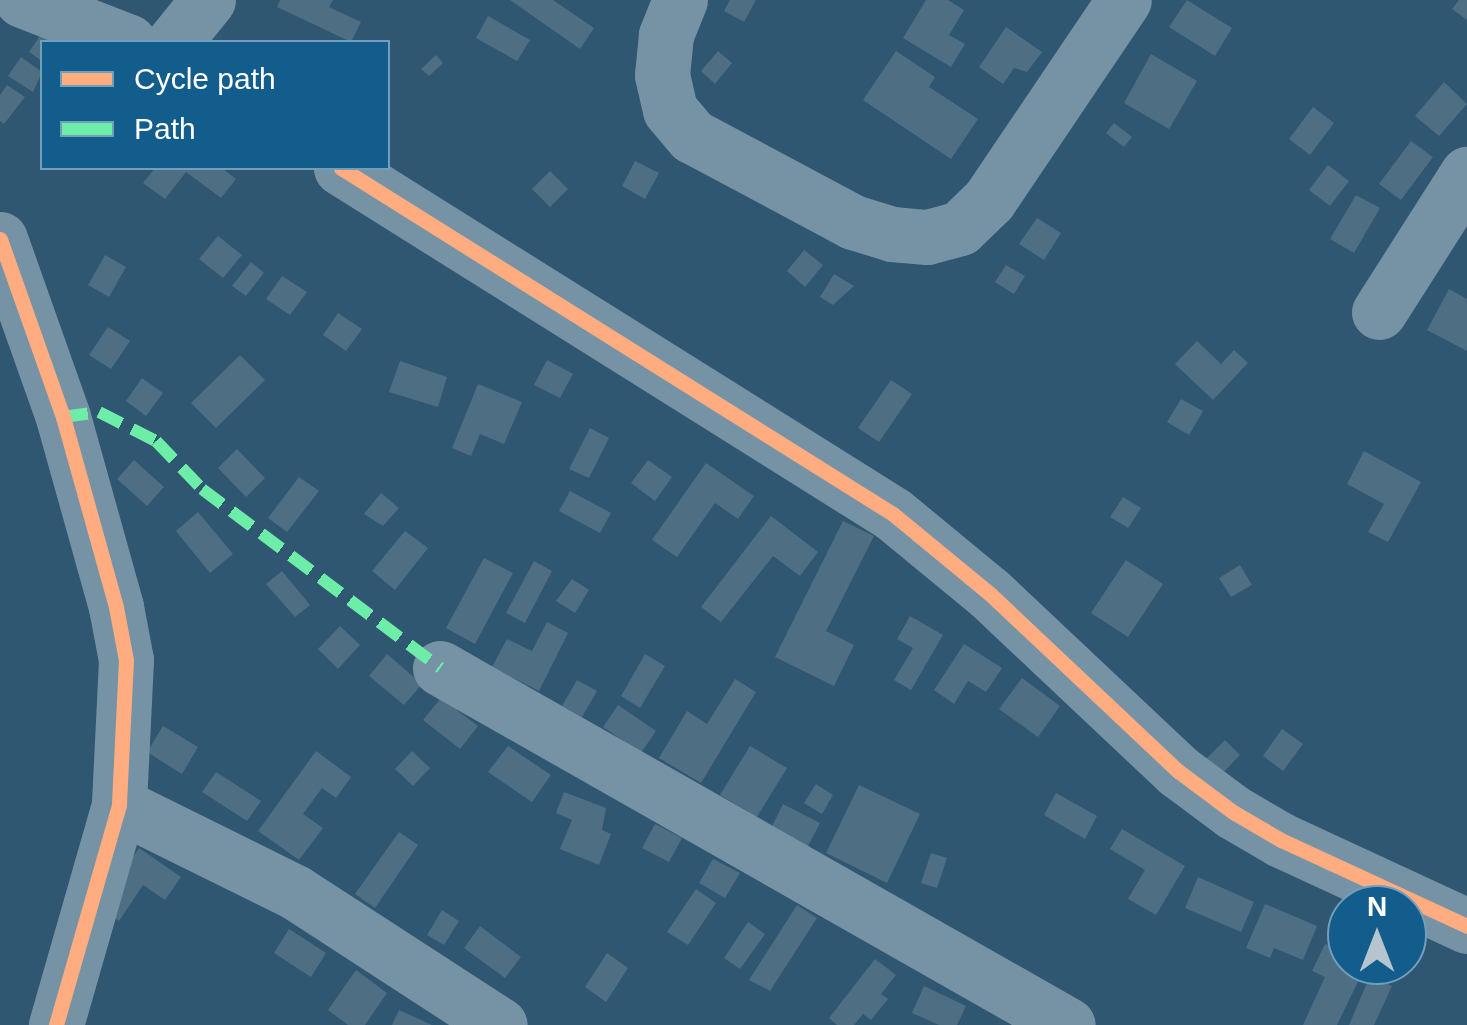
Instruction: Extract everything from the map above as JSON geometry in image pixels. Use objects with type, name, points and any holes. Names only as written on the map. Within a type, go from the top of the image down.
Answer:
[{"type":"street","points":[[22,0],[124,40]]},
{"type":"street","points":[[176,40],[208,0]]},
{"type":"street","points":[[680,0],[666,35],[662,75],[670,110],[692,136],[853,222],[892,234],[927,237],[960,228],[988,200],[1124,0]]},
{"type":"street","points":[[344,170],[893,514],[990,593],[1178,771],[1232,812],[1281,840],[1467,926]]},
{"type":"street","points":[[1379,312],[1467,174]]},
{"type":"street","points":[[0,240],[62,416],[116,606],[126,660],[119,805],[56,1025]]},
{"type":"street","points":[[440,668],[1068,1025]]},
{"type":"street","points":[[119,805],[295,892],[500,1025]]},
{"type":"building","points":[[280,0],[333,0],[329,7],[361,22],[352,40],[347,40],[277,7]]},
{"type":"building","points":[[510,0],[553,0],[594,28],[580,49]]},
{"type":"building","points":[[730,0],[756,0],[744,22],[724,11]]},
{"type":"building","points":[[926,0],[948,0],[964,10],[949,35],[965,44],[951,67],[903,38]]},
{"type":"building","points":[[1187,0],[1232,28],[1215,56],[1169,27]]},
{"type":"building","points":[[1459,0],[1467,0],[1467,20],[1452,9]]},
{"type":"building","points":[[488,16],[530,40],[517,61],[476,38]]},
{"type":"building","points":[[46,27],[65,40],[40,40],[40,60],[29,52]]},
{"type":"building","points":[[1006,27],[1042,52],[1027,72],[1014,68],[1003,84],[979,67]]},
{"type":"building","points":[[718,51],[732,63],[715,84],[701,71]]},
{"type":"building","points":[[896,51],[935,77],[929,87],[978,119],[951,159],[863,100]]},
{"type":"building","points":[[1151,54],[1197,81],[1169,129],[1124,103]]},
{"type":"building","points":[[436,55],[443,63],[429,76],[421,69]]},
{"type":"building","points":[[21,57],[40,71],[33,92],[8,76]]},
{"type":"building","points":[[1444,82],[1467,104],[1439,136],[1415,116]]},
{"type":"building","points":[[7,85],[25,97],[4,124],[0,121],[0,95]]},
{"type":"building","points":[[1313,107],[1334,123],[1310,155],[1289,139]]},
{"type":"building","points":[[1114,123],[1132,137],[1124,147],[1106,133]]},
{"type":"building","points":[[1411,141],[1433,157],[1401,200],[1379,184]]},
{"type":"building","points":[[635,161],[659,173],[645,199],[622,186]]},
{"type":"building","points":[[1328,165],[1349,181],[1330,206],[1309,190]]},
{"type":"building","points":[[153,170],[225,170],[236,179],[221,198],[186,172],[165,199],[143,183]]},
{"type":"building","points":[[550,171],[568,189],[550,207],[532,189]]},
{"type":"building","points":[[1356,195],[1380,208],[1354,253],[1330,239]]},
{"type":"building","points":[[1037,218],[1061,233],[1044,260],[1019,244]]},
{"type":"building","points":[[218,236],[242,255],[223,278],[199,259]]},
{"type":"building","points":[[804,250],[823,265],[805,287],[787,271]]},
{"type":"building","points":[[105,255],[126,267],[109,297],[88,285]]},
{"type":"building","points":[[251,262],[264,273],[246,296],[232,286]]},
{"type":"building","points":[[1006,265],[1025,276],[1014,294],[995,282]]},
{"type":"building","points":[[834,274],[854,286],[833,305],[820,297]]},
{"type":"building","points":[[282,276],[307,292],[290,315],[266,299]]},
{"type":"building","points":[[1449,289],[1467,299],[1467,351],[1427,330]]},
{"type":"building","points":[[338,313],[362,329],[346,351],[323,335]]},
{"type":"building","points":[[108,327],[130,341],[111,369],[89,355]]},
{"type":"building","points":[[1197,341],[1221,364],[1234,350],[1248,363],[1213,400],[1175,364]]},
{"type":"building","points":[[240,355],[265,380],[216,428],[191,403]]},
{"type":"building","points":[[547,360],[573,374],[560,398],[534,385]]},
{"type":"building","points":[[400,361],[447,377],[438,407],[389,392]]},
{"type":"building","points":[[142,378],[163,393],[146,416],[126,401]]},
{"type":"building","points":[[891,380],[912,394],[879,442],[858,428]]},
{"type":"building","points":[[478,384],[522,402],[504,444],[480,434],[471,456],[452,448]]},
{"type":"building","points":[[1181,399],[1203,411],[1189,435],[1167,422]]},
{"type":"building","points":[[590,428],[609,438],[589,478],[569,469]]},
{"type":"building","points":[[237,449],[265,478],[246,497],[218,468]]},
{"type":"building","points":[[1364,451],[1421,482],[1388,542],[1368,532],[1384,504],[1347,484]]},
{"type":"building","points":[[134,460],[164,487],[147,506],[117,479]]},
{"type":"building","points":[[648,460],[672,477],[655,501],[631,483]]},
{"type":"building","points":[[706,463],[754,496],[738,519],[715,503],[677,557],[652,540]]},
{"type":"building","points":[[299,477],[319,491],[287,532],[268,518]]},
{"type":"building","points":[[570,491],[611,513],[600,533],[559,511]]},
{"type":"building","points":[[381,493],[399,508],[383,526],[364,514]]},
{"type":"building","points":[[1123,497],[1141,508],[1128,528],[1110,517]]},
{"type":"building","points":[[198,512],[233,554],[210,573],[176,531]]},
{"type":"building","points":[[771,516],[818,552],[800,576],[773,556],[721,622],[701,607]]},
{"type":"building","points":[[843,521],[874,536],[826,631],[854,645],[834,686],[775,657]]},
{"type":"building","points":[[405,531],[428,548],[395,590],[372,571]]},
{"type":"building","points":[[484,558],[513,573],[475,644],[446,628]]},
{"type":"building","points":[[1126,560],[1163,584],[1128,637],[1091,613]]},
{"type":"building","points":[[534,561],[552,571],[525,623],[506,613]]},
{"type":"building","points":[[1240,565],[1252,585],[1231,597],[1219,578]]},
{"type":"building","points":[[282,571],[310,605],[295,617],[266,584]]},
{"type":"building","points":[[572,579],[589,590],[575,613],[556,601]]},
{"type":"building","points":[[910,616],[943,635],[911,690],[894,680],[913,648],[897,639]]},
{"type":"building","points":[[547,622],[568,633],[539,691],[492,667],[507,639],[532,651]]},
{"type":"building","points":[[340,626],[360,645],[338,669],[318,649]]},
{"type":"building","points":[[964,644],[1002,668],[986,692],[968,681],[954,704],[934,690]]},
{"type":"building","points":[[387,654],[422,684],[404,705],[369,676]]},
{"type":"building","points":[[645,654],[665,666],[640,708],[621,696]]},
{"type":"building","points":[[1022,678],[1060,706],[1038,737],[999,709]]},
{"type":"building","points":[[735,679],[756,692],[701,783],[659,758],[687,711],[707,724]]},
{"type":"building","points":[[577,680],[597,691],[582,717],[562,706]]},
{"type":"building","points":[[441,698],[478,726],[460,749],[423,720]]},
{"type":"building","points":[[618,705],[656,731],[641,753],[603,727]]},
{"type":"building","points":[[163,726],[198,747],[182,774],[147,752]]},
{"type":"building","points":[[1282,729],[1303,744],[1283,771],[1263,756]]},
{"type":"building","points":[[1225,740],[1240,755],[1221,775],[1205,760]]},
{"type":"building","points":[[508,746],[551,775],[532,802],[488,772]]},
{"type":"building","points":[[750,746],[787,768],[757,817],[720,795]]},
{"type":"building","points":[[316,751],[351,777],[336,798],[322,788],[303,814],[323,828],[299,860],[258,831]]},
{"type":"building","points":[[412,751],[430,768],[413,786],[395,769]]},
{"type":"building","points":[[216,772],[261,801],[247,821],[202,792]]},
{"type":"building","points":[[816,784],[833,795],[822,814],[804,803]]},
{"type":"building","points":[[859,785],[920,814],[887,883],[826,853]]},
{"type":"building","points":[[564,792],[606,808],[602,830],[611,834],[599,865],[560,849],[572,820],[556,813]]},
{"type":"building","points":[[1056,793],[1097,816],[1085,839],[1044,815]]},
{"type":"building","points":[[783,804],[820,823],[806,850],[770,830]]},
{"type":"building","points":[[655,824],[682,838],[669,862],[642,848]]},
{"type":"building","points":[[1122,829],[1185,866],[1156,915],[1128,899],[1145,870],[1110,849]]},
{"type":"building","points":[[399,832],[418,845],[375,908],[355,894]]},
{"type":"building","points":[[139,848],[181,877],[165,900],[143,885],[119,921],[99,907]]},
{"type":"building","points":[[931,853],[947,858],[937,888],[921,883]]},
{"type":"building","points":[[713,859],[740,873],[725,898],[699,883]]},
{"type":"building","points":[[1198,877],[1254,902],[1241,932],[1185,908]]},
{"type":"building","points":[[696,889],[716,903],[688,945],[667,932]]},
{"type":"building","points":[[1265,904],[1317,926],[1303,960],[1274,948],[1270,958],[1246,948]]},
{"type":"building","points":[[797,905],[817,918],[770,991],[749,980]]},
{"type":"building","points":[[442,910],[459,921],[444,945],[427,935]]},
{"type":"building","points":[[748,922],[765,934],[740,969],[724,958]]},
{"type":"building","points":[[480,926],[521,957],[505,978],[464,948]]},
{"type":"building","points":[[289,929],[326,953],[311,977],[274,953]]},
{"type":"building","points":[[1325,944],[1327,985],[1356,985],[1337,1025],[1303,1025],[1325,977],[1312,971]]},
{"type":"building","points":[[607,953],[628,968],[606,1002],[585,987]]},
{"type":"building","points":[[875,959],[896,975],[881,994],[888,999],[871,1020],[863,1014],[854,1025],[837,1025],[829,1018]]},
{"type":"building","points":[[356,970],[387,993],[365,1025],[348,1025],[328,1010]]},
{"type":"building","points":[[1366,985],[1392,986],[1374,1025],[1349,1025]]},
{"type":"building","points":[[924,986],[966,1006],[957,1025],[939,1025],[912,1013]]},
{"type":"building","points":[[399,1010],[432,1025],[392,1025]]},
{"type":"marked path","points":[[63,417],[99,412],[156,441],[202,489],[440,668]]},
{"type":"cycle path","points":[[344,170],[893,514],[989,593],[1178,771],[1233,812],[1281,840],[1467,926]]},
{"type":"cycle path","points":[[0,239],[63,417],[116,607],[126,660],[119,805],[56,1025]]}]
